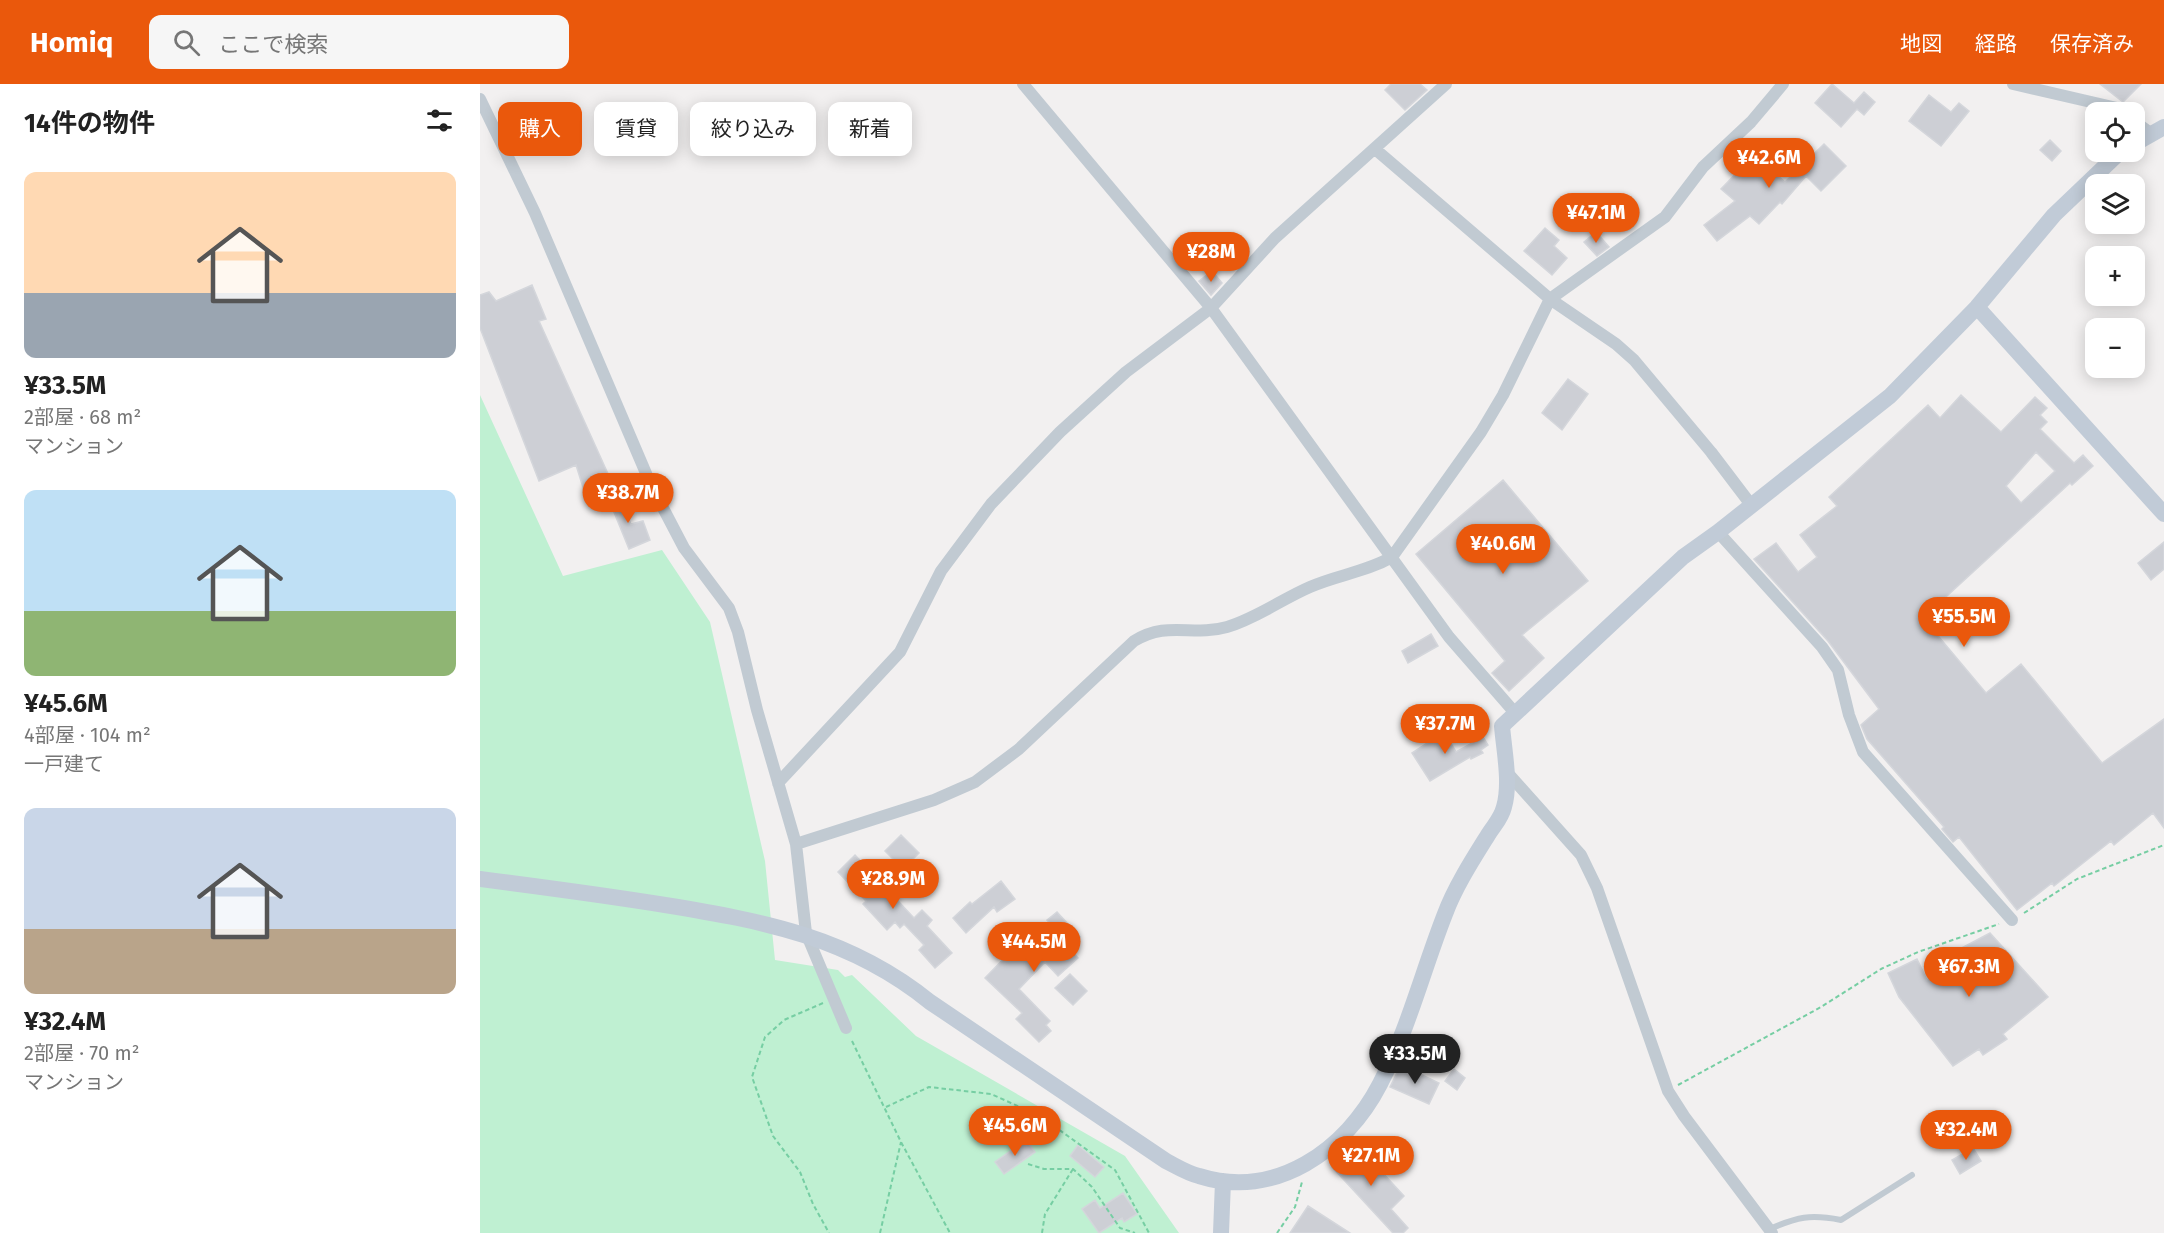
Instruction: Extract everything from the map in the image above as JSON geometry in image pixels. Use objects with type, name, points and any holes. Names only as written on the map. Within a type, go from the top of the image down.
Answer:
[{"type":"street","points":[[1023,84],[1211,308],[1449,637],[1516,714]]},
{"type":"street","points":[[778,783],[900,652],[941,571],[991,504],[1060,432],[1126,372],[1211,308],[1275,238],[1446,84]]},
{"type":"street","points":[[796,844],[934,800],[975,782],[1019,749],[1134,641],[1151,630],[1194,631],[1227,627],[1311,586],[1375,566],[1392,557],[1481,432],[1503,395],[1550,299],[1665,217],[1703,167],[1751,122],[1783,84]]},
{"type":"street","points":[[2013,84],[2091,102]]},
{"type":"street","points":[[480,99],[535,213],[651,485],[684,548],[729,608],[738,632],[757,711],[796,844],[806,933],[846,1028]]},
{"type":"street","points":[[2145,138],[2158,130]]},
{"type":"street","points":[[1375,149],[1550,299],[1616,344],[1634,360],[1711,452],[1752,506]]},
{"type":"street","points":[[480,879],[737,916],[806,933],[882,968],[1166,1161],[1198,1176],[1223,1181],[1270,1179],[1307,1165],[1341,1139],[1380,1085],[1446,911],[1489,833],[1500,820],[1505,805],[1502,726],[1683,557],[1752,506],[1890,396],[1977,307],[2054,215],[2110,162]]},
{"type":"street","points":[[1977,307],[2160,503]]},
{"type":"street","points":[[1718,532],[1822,647],[1838,670],[1849,715],[1863,752],[2012,920]]},
{"type":"street","points":[[1505,770],[1554,821],[1581,855],[1598,888],[1668,1091],[1771,1231]]},
{"type":"street","points":[[1221,1233],[1223,1181]]},
{"type":"lane","points":[[1771,1231],[1793,1219],[1816,1215],[1841,1220],[1912,1175]]},
{"type":"path","points":[[1668,1091],[1821,1007],[1881,969],[1918,952],[2012,920],[2077,879],[2164,845]]},
{"type":"path","points":[[829,1233],[813,1204],[800,1172],[773,1136],[752,1077],[765,1037],[784,1020],[832,999]]},
{"type":"path","points":[[846,1028],[886,1107],[901,1143],[950,1233]]},
{"type":"path","points":[[886,1107],[929,1087],[991,1094],[1040,1116],[1115,1170],[1149,1233]]},
{"type":"path","points":[[880,1233],[901,1143]]},
{"type":"path","points":[[1028,1164],[1044,1169],[1073,1169],[1092,1187],[1120,1228],[1135,1233]]},
{"type":"path","points":[[1277,1233],[1295,1207],[1307,1165]]},
{"type":"path","points":[[1042,1233],[1045,1214],[1073,1169]]},
{"type":"green space","points":[[480,395],[563,576],[662,550],[710,622],[765,861],[775,960],[838,970],[845,977],[852,975],[916,1036],[1125,1156],[1179,1233],[480,1233]]},
{"type":"building","points":[[1391,84],[1420,84],[1427,90],[1405,110],[1385,90]]},
{"type":"building","points":[[1832,84],[1854,103],[1864,92],[1875,102],[1864,115],[1857,109],[1841,127],[1815,103]]},
{"type":"building","points":[[2100,84],[2141,84],[2123,102]]},
{"type":"building","points":[[1929,95],[1951,112],[1959,103],[1969,111],[1941,146],[1909,121]]},
{"type":"building","points":[[2050,140],[2061,151],[2052,161],[2040,150]]},
{"type":"building","points":[[1824,144],[1846,166],[1821,191],[1806,176],[1782,204],[1780,202],[1759,224],[1750,216],[1717,241],[1704,225],[1735,201],[1721,189],[1754,155],[1785,182]]},
{"type":"building","points":[[1545,228],[1559,240],[1554,246],[1567,258],[1552,275],[1524,251]]},
{"type":"building","points":[[1596,232],[1609,247],[1597,256],[1584,242]]},
{"type":"building","points":[[1212,271],[1222,283],[1211,295],[1199,281]]},
{"type":"building","points":[[532,285],[546,319],[539,321],[614,487],[586,497],[576,465],[539,481],[480,328],[480,295],[489,292],[496,301]]},
{"type":"building","points":[[1568,379],[1588,394],[1562,430],[1542,413]]},
{"type":"building","points":[[1961,395],[2001,432],[2035,397],[2047,408],[2040,415],[2047,422],[2040,429],[2074,463],[2083,455],[2093,466],[2072,485],[2070,483],[1923,618],[1986,693],[2021,664],[2102,763],[2164,719],[2164,828],[2153,813],[2114,845],[2111,841],[2054,886],[2052,883],[2017,910],[1959,837],[1953,842],[1942,829],[1944,827],[1867,739],[1861,725],[1879,709],[1828,641],[1754,559],[1776,543],[1798,572],[1817,557],[1800,535],[1837,506],[1829,497],[1928,405],[1940,418]],"holes":[[[2036,452],[2055,471],[2021,503],[2006,486]]]},
{"type":"building","points":[[1503,480],[1588,581],[1522,635],[1544,658],[1509,691],[1492,673],[1505,661],[1416,554]]},
{"type":"building","points":[[616,491],[631,524],[643,521],[650,540],[629,549],[607,495]]},
{"type":"building","points":[[2164,542],[2164,569],[2151,580],[2138,563]]},
{"type":"building","points":[[1431,634],[1438,646],[1408,663],[1402,651]]},
{"type":"building","points":[[1444,732],[1456,752],[1483,737],[1488,745],[1481,750],[1483,753],[1471,759],[1470,757],[1430,781],[1412,753]]},
{"type":"building","points":[[901,835],[919,853],[903,869],[885,851]]},
{"type":"building","points":[[855,855],[914,918],[922,910],[932,920],[927,926],[952,953],[935,968],[919,950],[924,945],[904,924],[900,928],[895,922],[887,930],[863,904],[866,901],[838,872]]},
{"type":"building","points":[[1001,881],[1015,899],[997,912],[994,907],[966,933],[953,918],[970,902],[972,904]]},
{"type":"building","points":[[1057,912],[1080,937],[1068,947],[1078,958],[1058,976],[1045,962],[1019,989],[1050,1021],[1046,1025],[1051,1031],[1039,1042],[1016,1019],[1022,1013],[985,978],[1020,942],[1032,954],[1057,931],[1047,920]]},
{"type":"building","points":[[1990,933],[2048,997],[2003,1034],[2007,1039],[1983,1055],[1979,1049],[1953,1066],[1899,997],[1888,973],[1917,959],[1927,980],[1953,955],[1952,953]]},
{"type":"building","points":[[1070,974],[1087,991],[1073,1005],[1055,988]]},
{"type":"building","points":[[1401,1065],[1439,1083],[1429,1104],[1390,1087]]},
{"type":"building","points":[[1454,1069],[1465,1078],[1457,1090],[1445,1081]]},
{"type":"building","points":[[1026,1140],[1035,1152],[1004,1174],[995,1162]]},
{"type":"building","points":[[1356,1144],[1404,1196],[1391,1209],[1408,1228],[1403,1233],[1393,1233],[1332,1167]]},
{"type":"building","points":[[1078,1145],[1104,1167],[1095,1177],[1070,1156]]},
{"type":"building","points":[[1973,1148],[1981,1161],[1960,1174],[1952,1160]]},
{"type":"building","points":[[1123,1193],[1137,1214],[1124,1222],[1122,1218],[1099,1233],[1082,1209],[1095,1200],[1100,1208]]},
{"type":"building","points":[[1308,1206],[1350,1233],[1290,1233]]}]
